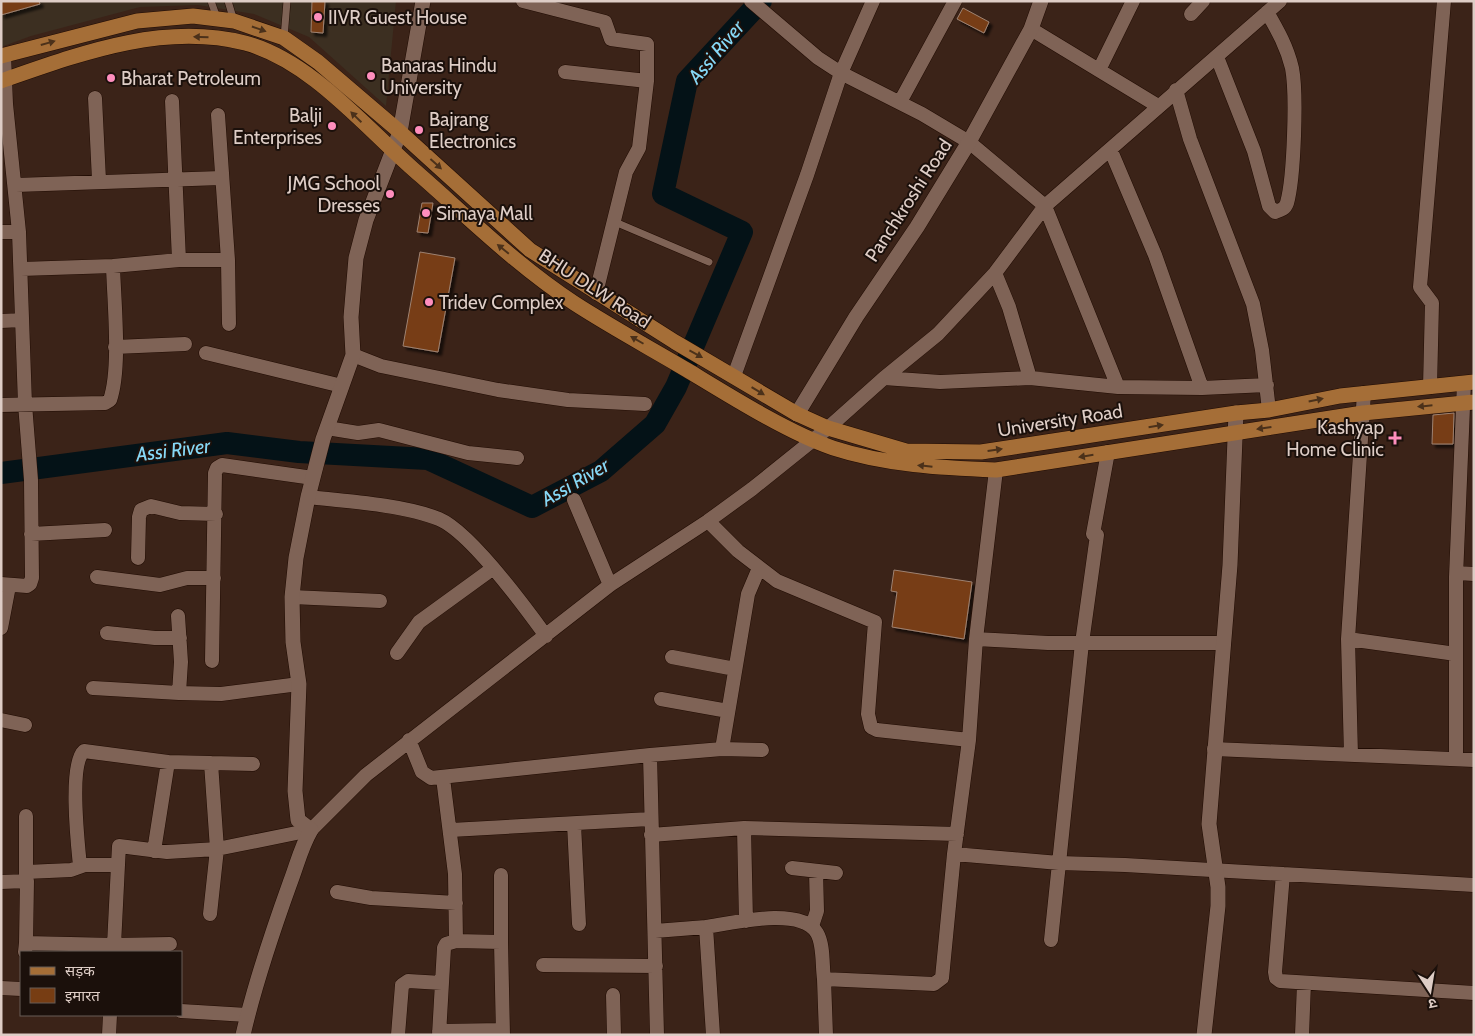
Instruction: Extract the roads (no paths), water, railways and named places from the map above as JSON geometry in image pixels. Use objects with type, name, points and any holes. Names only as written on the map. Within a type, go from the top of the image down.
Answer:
[{"type":"main road","name":"BHU DLW Road","points":[[3,55],[137,21],[193,16],[234,20],[284,38],[318,62],[400,132],[530,250],[675,342]]},
{"type":"main road","name":"BHU DLW Road","points":[[3,81],[74,55],[128,43],[167,37],[214,37],[267,50],[300,69],[342,103],[391,151],[533,273],[575,304],[712,385],[811,440],[836,449],[885,461],[952,469],[996,470],[1363,413],[1469,402]]},
{"type":"main road","name":"University Road","points":[[675,342],[797,414],[828,428],[906,451],[982,452],[1236,413],[1269,410],[1340,396],[1469,382]]},
{"type":"street","points":[[311,830],[298,820],[296,806],[299,684],[293,642],[292,597],[308,497],[325,433],[353,355],[351,317],[356,258],[366,220],[391,151],[400,132],[424,1]]},
{"type":"street","points":[[523,1],[604,22],[611,39],[647,44],[647,81],[638,148],[626,172],[596,293]]},
{"type":"street","points":[[734,376],[807,175],[840,73],[873,1]]},
{"type":"street","points":[[900,102],[955,1]]},
{"type":"street","name":"Panchkroshi Road","points":[[797,414],[856,317],[917,227],[969,142],[1031,29],[1041,1]]},
{"type":"street","points":[[1099,70],[1133,1]]},
{"type":"street","points":[[1191,14],[1203,1]]},
{"type":"street","points":[[242,1035],[270,937],[292,878],[301,846],[311,830],[340,798],[409,740],[546,636],[610,584],[708,521],[752,489],[828,428],[884,378],[938,334],[995,273],[1045,206],[1111,151],[1176,90],[1217,57],[1280,1]]},
{"type":"street","points":[[1430,386],[1432,303],[1420,287],[1444,1]]},
{"type":"street","points":[[756,5],[818,58],[840,73],[900,102],[969,142],[1045,206],[1118,387]]},
{"type":"street","points":[[1217,57],[1254,152],[1269,206],[1275,212],[1282,210],[1286,204],[1291,168],[1294,97],[1292,69],[1285,44],[1267,12]]},
{"type":"street","points":[[1031,29],[1158,106]]},
{"type":"street","points":[[1,628],[5,585],[30,584],[31,534],[30,480],[24,404],[19,232],[16,185],[3,81],[3,55]]},
{"type":"street","points":[[564,72],[647,81]]},
{"type":"street","points":[[1176,90],[1190,139],[1253,304],[1267,385],[1269,410]]},
{"type":"street","points":[[95,98],[99,180]]},
{"type":"street","points":[[172,101],[179,260]]},
{"type":"street","points":[[218,115],[228,260],[229,324]]},
{"type":"street","points":[[1111,151],[1155,255],[1202,388]]},
{"type":"street","points":[[16,185],[99,180],[221,178]]},
{"type":"street","points":[[1,232],[19,232]]},
{"type":"street","points":[[21,269],[113,266],[179,260],[228,260]]},
{"type":"street","points":[[1,405],[105,403],[110,400],[113,392],[115,347],[113,266]]},
{"type":"street","points":[[995,273],[1009,307],[1030,378]]},
{"type":"street","points":[[1,321],[22,320]]},
{"type":"street","points":[[115,347],[186,344]]},
{"type":"street","points":[[206,353],[342,386]]},
{"type":"street","points":[[353,355],[381,366],[498,390],[568,400],[645,404]]},
{"type":"street","points":[[884,378],[940,382],[1030,378],[1118,387],[1202,388],[1267,385]]},
{"type":"street","points":[[1456,759],[1456,573],[1469,382]]},
{"type":"street","points":[[1351,755],[1348,639],[1364,393]]},
{"type":"street","points":[[1204,1035],[1218,906],[1209,824],[1230,564],[1236,413]]},
{"type":"street","points":[[325,433],[358,433],[379,430],[468,453],[518,458]]},
{"type":"street","points":[[1050,940],[1082,643],[1095,534],[1108,452]]},
{"type":"street","points":[[212,661],[216,514],[215,473],[217,468],[222,465],[315,472]]},
{"type":"street","points":[[824,979],[939,982],[944,972],[954,854],[969,740],[976,639],[996,470]]},
{"type":"street","points":[[308,497],[412,512],[440,519],[459,532],[492,569],[546,636]]},
{"type":"street","points":[[574,500],[610,584]]},
{"type":"street","points":[[138,558],[139,517],[141,510],[151,506],[180,513],[216,514]]},
{"type":"street","points":[[708,521],[738,551],[777,581],[875,622],[868,714],[868,722],[871,727],[877,730],[969,740]]},
{"type":"street","points":[[31,534],[105,530]]},
{"type":"street","points":[[722,749],[748,594],[759,568]]},
{"type":"street","points":[[397,653],[419,622],[492,569]]},
{"type":"street","points":[[1456,573],[1474,574]]},
{"type":"street","points":[[97,577],[160,585],[187,578],[214,578]]},
{"type":"street","points":[[292,597],[380,601]]},
{"type":"street","points":[[178,616],[180,638],[179,693]]},
{"type":"street","points":[[107,633],[148,638],[180,638]]},
{"type":"street","points":[[976,639],[1082,643],[1224,643]]},
{"type":"street","points":[[1348,639],[1456,654]]},
{"type":"street","points":[[672,657],[735,668]]},
{"type":"street","points":[[93,688],[221,694],[299,684]]},
{"type":"street","points":[[661,699],[728,711]]},
{"type":"street","points":[[1,720],[25,725]]},
{"type":"street","points":[[409,740],[425,776],[443,778],[650,755],[722,749],[762,750]]},
{"type":"street","points":[[1214,749],[1474,760]]},
{"type":"street","points":[[80,866],[75,795],[81,754],[89,751],[168,762],[253,764]]},
{"type":"street","points":[[650,755],[650,819],[657,1035]]},
{"type":"street","points":[[154,851],[168,762]]},
{"type":"street","points":[[210,914],[217,850],[211,763]]},
{"type":"street","points":[[443,778],[451,830],[456,902],[456,941]]},
{"type":"street","points":[[26,816],[26,947],[170,944]]},
{"type":"street","points":[[451,830],[650,819]]},
{"type":"street","points":[[574,824],[579,924]]},
{"type":"street","points":[[651,835],[744,828],[957,834]]},
{"type":"street","points":[[744,828],[746,921]]},
{"type":"street","points":[[114,945],[119,846],[154,851],[217,850],[311,830]]},
{"type":"street","points":[[954,854],[1058,863],[1474,885]]},
{"type":"street","points":[[1,882],[71,870],[80,866],[118,865]]},
{"type":"street","points":[[792,868],[836,873]]},
{"type":"street","points":[[812,926],[817,911],[816,871]]},
{"type":"street","points":[[1283,874],[1275,972],[1276,978],[1280,981],[1474,993]]},
{"type":"street","points":[[501,875],[503,1032],[439,1033],[444,948],[446,944],[456,941],[501,942]]},
{"type":"street","points":[[337,892],[371,898],[456,902]]},
{"type":"street","points":[[655,931],[789,918],[812,926],[818,935],[824,979],[826,1035]]},
{"type":"street","points":[[706,927],[713,1035]]},
{"type":"street","points":[[543,965],[656,966]]},
{"type":"street","points":[[398,1035],[402,985],[404,982],[442,983]]},
{"type":"street","points":[[1302,1035],[1304,983]]},
{"type":"street","points":[[1,988],[20,989]]},
{"type":"street","points":[[613,995],[614,1035]]},
{"type":"street","points":[[182,1011],[247,1015]]},
{"type":"street","points":[[109,1035],[110,1016]]},
{"type":"lane","points":[[211,1],[218,19]]},
{"type":"lane","points":[[228,1],[234,20]]},
{"type":"lane","points":[[284,38],[287,1]]},
{"type":"lane","points":[[615,222],[709,262]]},
{"type":"waterway","name":"Assi River","points":[[1,473],[227,443],[299,452],[428,459],[532,507],[601,471],[655,424],[676,387],[742,232],[663,194],[687,81],[761,1]]},
{"type":"place","name":"IIVR Guest House","points":[[318,17]]},
{"type":"place","name":"Banaras Hindu University","points":[[371,76]]},
{"type":"place","name":"Bharat Petroleum","points":[[111,78]]},
{"type":"place","name":"Balji Enterprises","points":[[332,126]]},
{"type":"place","name":"Bajrang Electronics","points":[[419,130]]},
{"type":"place","name":"JMG School Dresses","points":[[390,194]]},
{"type":"place","name":"Simaya Mall","points":[[426,213]]},
{"type":"place","name":"Tridev Complex","points":[[429,302]]},
{"type":"place","name":"Kashyap Home Clinic","points":[[1395,438]]}]
